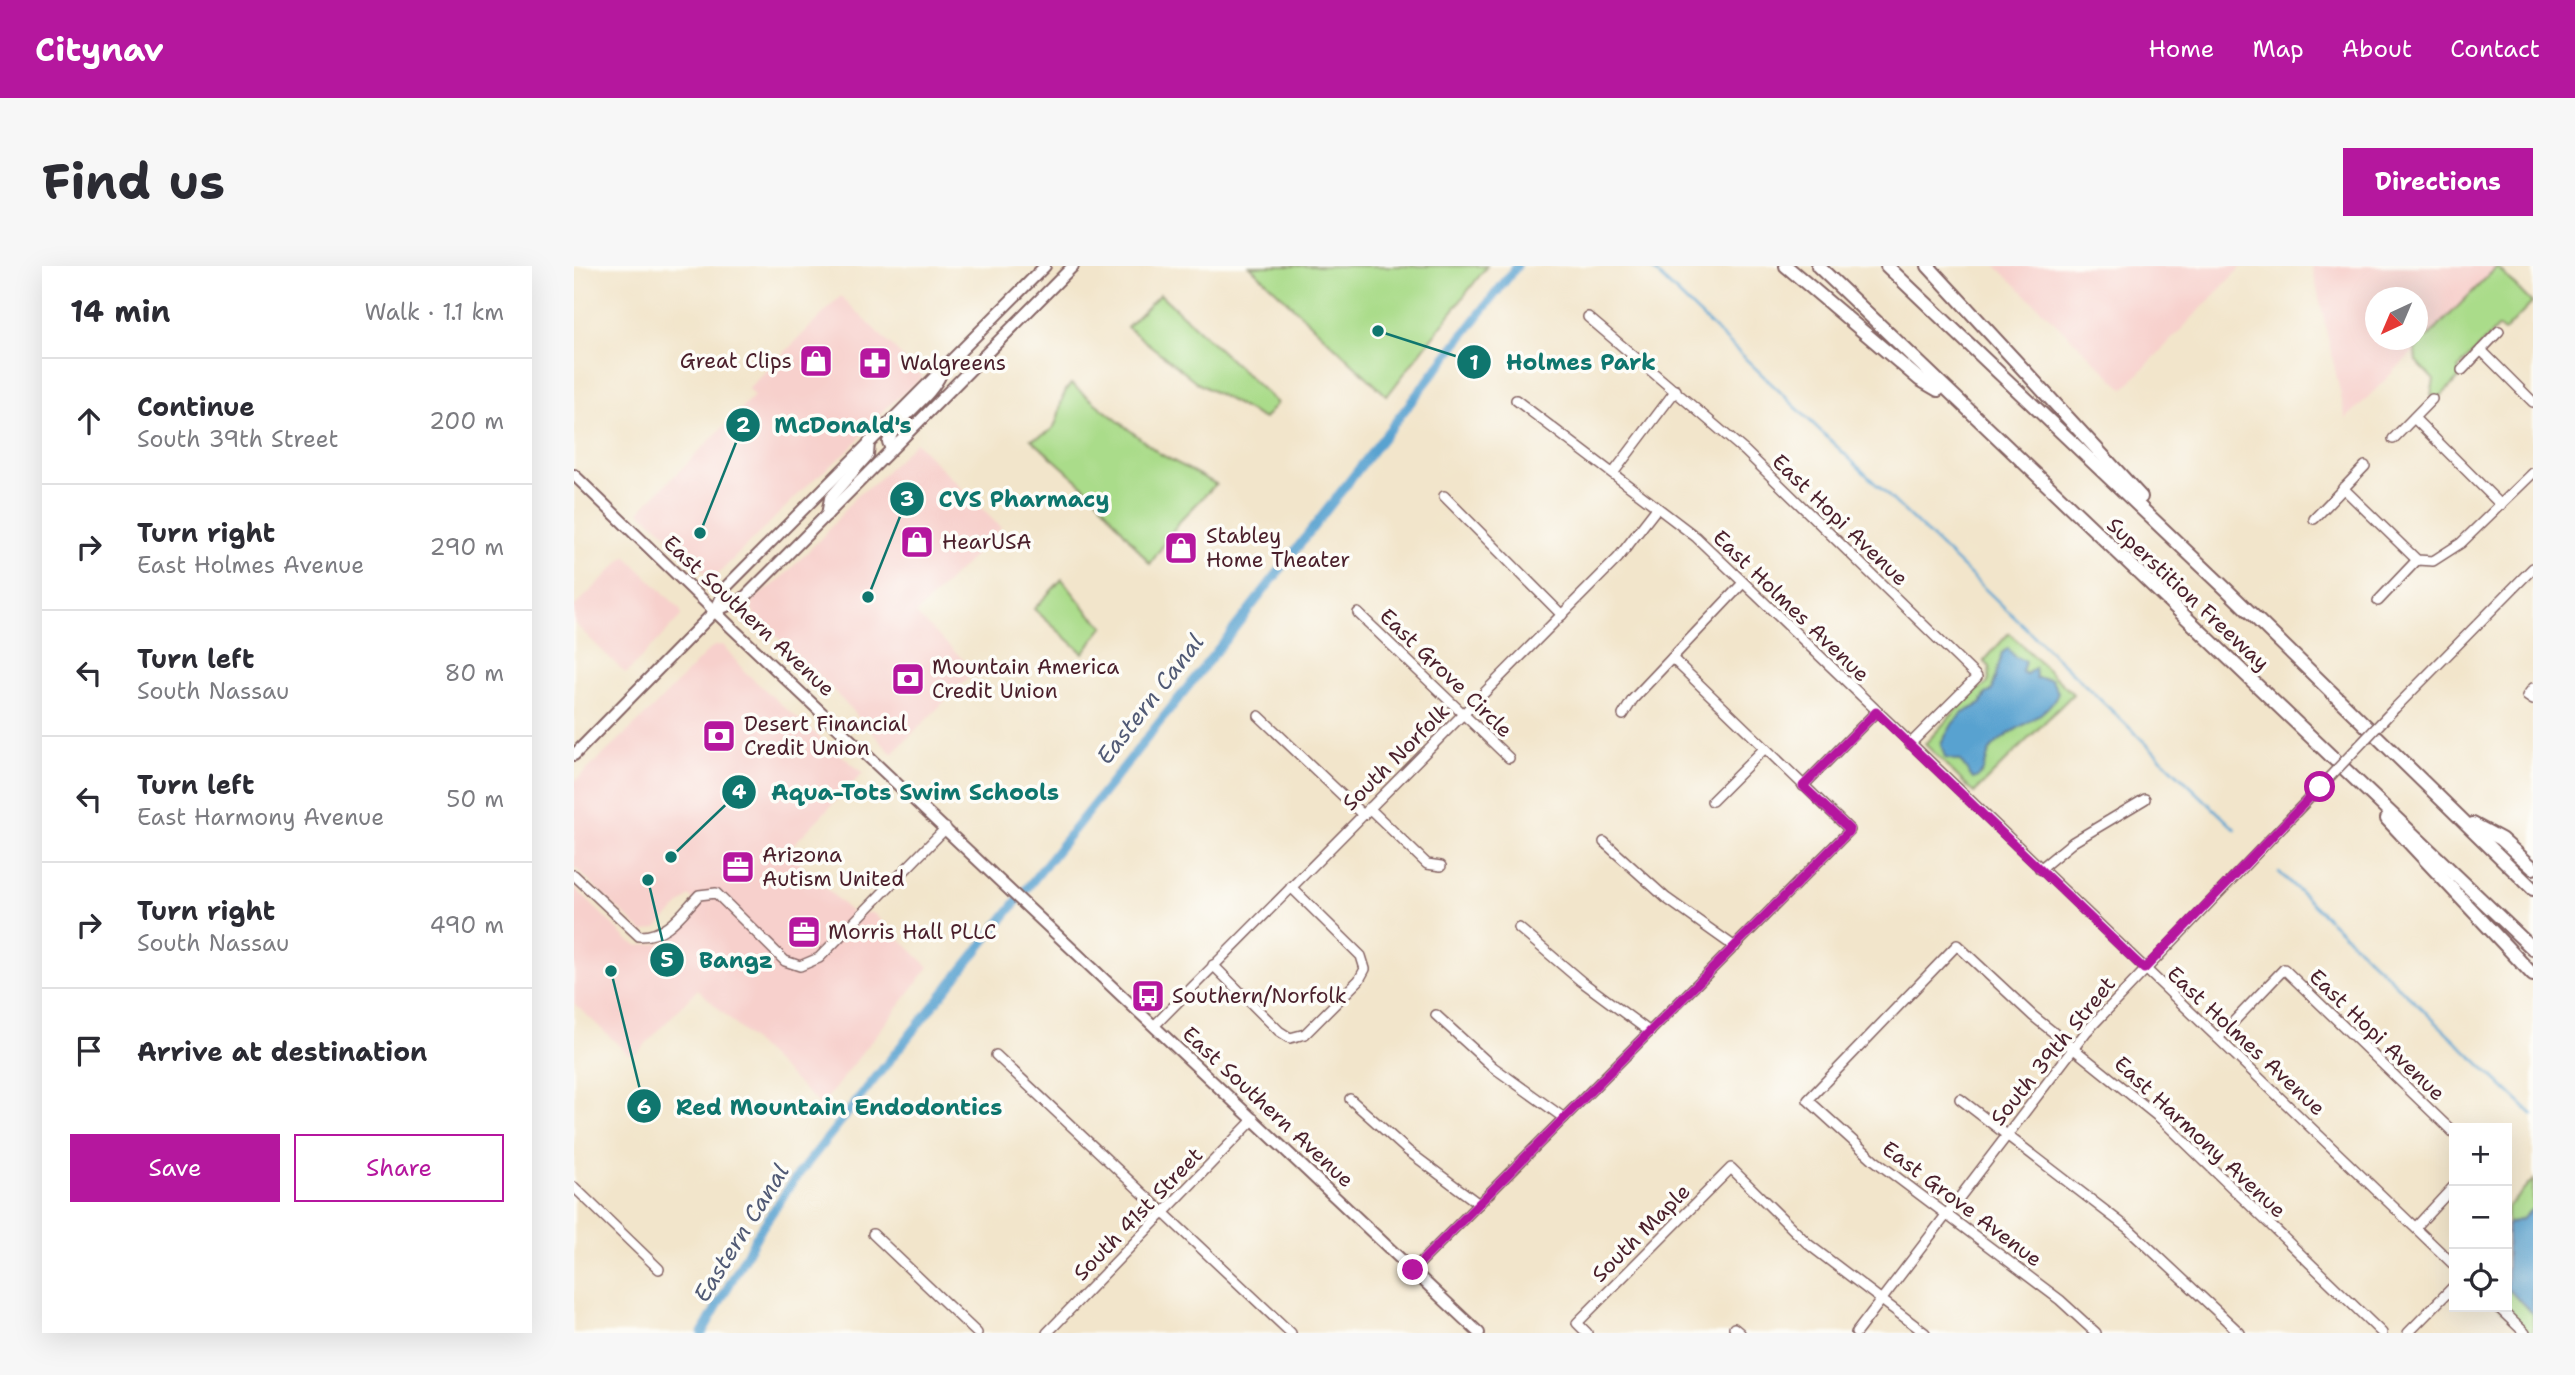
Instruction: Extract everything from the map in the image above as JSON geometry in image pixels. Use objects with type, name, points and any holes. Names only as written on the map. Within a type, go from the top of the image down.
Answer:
[{"type":"highway","points":[[1786,266],[1919,379],[1957,401]]},
{"type":"highway","name":"Superstition Freeway","points":[[1818,266],[2533,948]]},
{"type":"highway","name":"Superstition Freeway","points":[[1888,266],[2200,563],[2533,889]]},
{"type":"highway","points":[[1927,266],[2200,563]]},
{"type":"highway","points":[[2326,751],[2439,878],[2533,975]]},
{"type":"highway","points":[[2457,816],[2501,839],[2533,868]]},
{"type":"main road","points":[[574,755],[715,611],[727,586],[1045,266]]},
{"type":"main road","points":[[715,611],[743,599],[1073,266]]},
{"type":"main road","points":[[891,449],[888,442],[892,433],[934,388],[945,365]]},
{"type":"main road","points":[[827,515],[830,498],[868,455],[869,442]]},
{"type":"main road","name":"East Southern Avenue","points":[[574,475],[1479,1333]]},
{"type":"street","name":"East Hopi Avenue","points":[[1588,317],[1745,451],[1977,677],[1910,744]]},
{"type":"street","points":[[2462,370],[2499,331]]},
{"type":"street","points":[[2481,349],[2533,402]]},
{"type":"street","points":[[1614,472],[1676,390]]},
{"type":"street","points":[[2393,439],[2432,399]]},
{"type":"street","name":"East Holmes Avenue","points":[[1516,400],[1696,537],[2449,1260]]},
{"type":"street","points":[[2414,418],[2501,505]]},
{"type":"street","points":[[2314,519],[2365,466]]},
{"type":"street","points":[[2343,488],[2417,560],[2434,561],[2461,543],[2533,473]]},
{"type":"street","points":[[1444,496],[1562,615]]},
{"type":"street","name":"South Norfolk","points":[[1154,1026],[1618,558],[1657,508]]},
{"type":"street","points":[[2378,601],[2417,560]]},
{"type":"street","name":"South 39th Street","points":[[1856,1333],[2073,1047],[2144,969],[2533,568]]},
{"type":"street","points":[[1623,715],[1633,699],[1743,583]]},
{"type":"street","name":"East Grove Circle","points":[[1357,613],[1509,758]]},
{"type":"street","points":[[1413,1270],[1850,830],[1672,658]]},
{"type":"street","points":[[1803,786],[1876,712]]},
{"type":"street","points":[[1259,716],[1427,864],[1441,866]]},
{"type":"street","points":[[1712,801],[1765,748]]},
{"type":"street","points":[[2040,869],[2073,842],[2145,799]]},
{"type":"street","points":[[574,875],[639,936],[653,937],[663,933],[699,895],[716,893],[785,961],[800,966],[819,958],[946,828]]},
{"type":"street","points":[[1604,842],[1666,898],[1735,947]]},
{"type":"street","points":[[1213,965],[1279,1031],[1290,1038],[1305,1034],[1359,980],[1365,969],[1361,956],[1291,887]]},
{"type":"street","points":[[1520,928],[1581,981],[1650,1032]]},
{"type":"street","name":"East Harmony Avenue","points":[[1808,1100],[1958,944],[2019,1004],[2161,1119],[2382,1333]]},
{"type":"street","name":"East Hopi Avenue","points":[[2218,1038],[2284,969],[2449,1128]]},
{"type":"street","points":[[1436,1015],[1493,1067],[1564,1118]]},
{"type":"street","points":[[996,1055],[1291,1333]]},
{"type":"street","points":[[1350,1099],[1408,1151],[1479,1204]]},
{"type":"street","points":[[1960,1099],[2129,1229],[2240,1333]]},
{"type":"street","name":"East Grove Avenue","points":[[1808,1100],[1874,1160],[2060,1300],[2096,1333]]},
{"type":"street","name":"South 41st Street","points":[[1047,1333],[1254,1119]]},
{"type":"street","name":"South Maple","points":[[1587,1333],[1577,1323],[1731,1168],[1808,1244],[1881,1301]]},
{"type":"street","points":[[574,1187],[659,1269]]},
{"type":"street","points":[[2416,1227],[2449,1191]]},
{"type":"street","points":[[873,1234],[977,1333]]},
{"type":"street","points":[[2408,1333],[2449,1291]]},
{"type":"street","points":[[1881,1301],[1925,1333]]},
{"type":"street","points":[[2503,1312],[2525,1333]]},
{"type":"shaded area","points":[[1996,266],[2242,266],[2124,389]]},
{"type":"shaded area","points":[[2312,266],[2499,266],[2428,337],[2428,287],[2365,287],[2365,350],[2415,350],[2346,419]]},
{"type":"shaded area","points":[[841,296],[923,377],[888,406],[849,450],[812,481],[718,574],[705,574],[680,545],[639,511],[754,396],[748,389]]},
{"type":"shaded area","points":[[915,442],[1001,528],[916,614],[975,671],[892,754],[832,689],[755,616],[751,607],[754,599],[779,581],[826,533],[857,495],[874,484]]},
{"type":"shaded area","points":[[626,556],[680,609],[681,616],[626,674],[574,623],[574,607]]},
{"type":"shaded area","points":[[723,645],[744,671],[863,773],[787,851],[852,913],[873,913],[929,967],[821,1106],[698,989],[636,1054],[628,1054],[574,1003],[574,887],[629,941],[639,946],[664,942],[699,907],[689,896],[657,928],[643,932],[574,867],[574,782],[653,708],[707,652],[714,646]]},
{"type":"green space","points":[[1250,266],[1487,266],[1387,396]]},
{"type":"green space","points":[[2497,267],[2532,303],[2504,332],[2498,327],[2458,369],[2462,375],[2437,400],[2431,395],[2434,380],[2416,361],[2415,350],[2428,350],[2428,337]]},
{"type":"green space","points":[[1160,294],[1277,403],[1264,419],[1199,384],[1127,327]]},
{"type":"green space","points":[[1071,384],[1160,454],[1216,484],[1180,521],[1150,564],[1094,495],[1031,439],[1043,435],[1056,423],[1065,392]]},
{"type":"green space","points":[[1062,579],[1089,613],[1104,626],[1083,653],[1034,609]]},
{"type":"green space","points":[[2009,633],[2073,694],[1974,793],[1925,744],[1970,695],[1988,683],[1990,667],[1984,661]]},
{"type":"green space","points":[[2533,1180],[2533,1333],[2525,1333],[2503,1312],[2512,1312],[2512,1203]]},
{"type":"water","points":[[2008,648],[2015,657],[2025,661],[2022,672],[2026,674],[2035,668],[2036,678],[2051,679],[2058,692],[2046,709],[1992,748],[1981,774],[1973,779],[1960,761],[1945,758],[1941,744],[1953,723],[1963,713],[1981,704],[1986,694],[1992,691],[2002,653]]},
{"type":"water","points":[[2533,1208],[2533,1314],[2512,1293],[2512,1222],[2522,1219]]},
{"type":"waterway","name":"Eastern Canal","points":[[702,1333],[759,1232],[794,1180],[1230,634],[1517,266]]},
{"type":"waterway","points":[[1649,266],[2236,830]]},
{"type":"waterway","points":[[2279,872],[2533,1115]]},
{"type":"place","name":"Holmes Park","points":[[1378,331]]},
{"type":"place","name":"Great Clips","points":[[816,361]]},
{"type":"place","name":"Walgreens","points":[[875,363]]},
{"type":"place","name":"McDonald's","points":[[700,533]]},
{"type":"place","name":"HearUSA","points":[[917,542]]},
{"type":"place","name":"Stabley Home Theater","points":[[1181,548]]},
{"type":"place","name":"CVS Pharmacy","points":[[868,597]]},
{"type":"place","name":"Mountain America Credit Union","points":[[908,679]]},
{"type":"place","name":"Desert Financial Credit Union","points":[[719,736]]},
{"type":"place","name":"Aqua-Tots Swim Schools","points":[[671,857]]},
{"type":"place","name":"Arizona Autism United","points":[[738,867]]},
{"type":"place","name":"Bangz","points":[[648,880]]},
{"type":"place","name":"Morris Hall PLLC","points":[[804,932]]},
{"type":"place","name":"Red Mountain Endodontics","points":[[611,971]]},
{"type":"place","name":"Southern/Norfolk","points":[[1148,996]]},
{"type":"route","points":[[1413,1270],[1850,830],[1803,786],[1876,712],[2144,969],[2320,787]]}]
